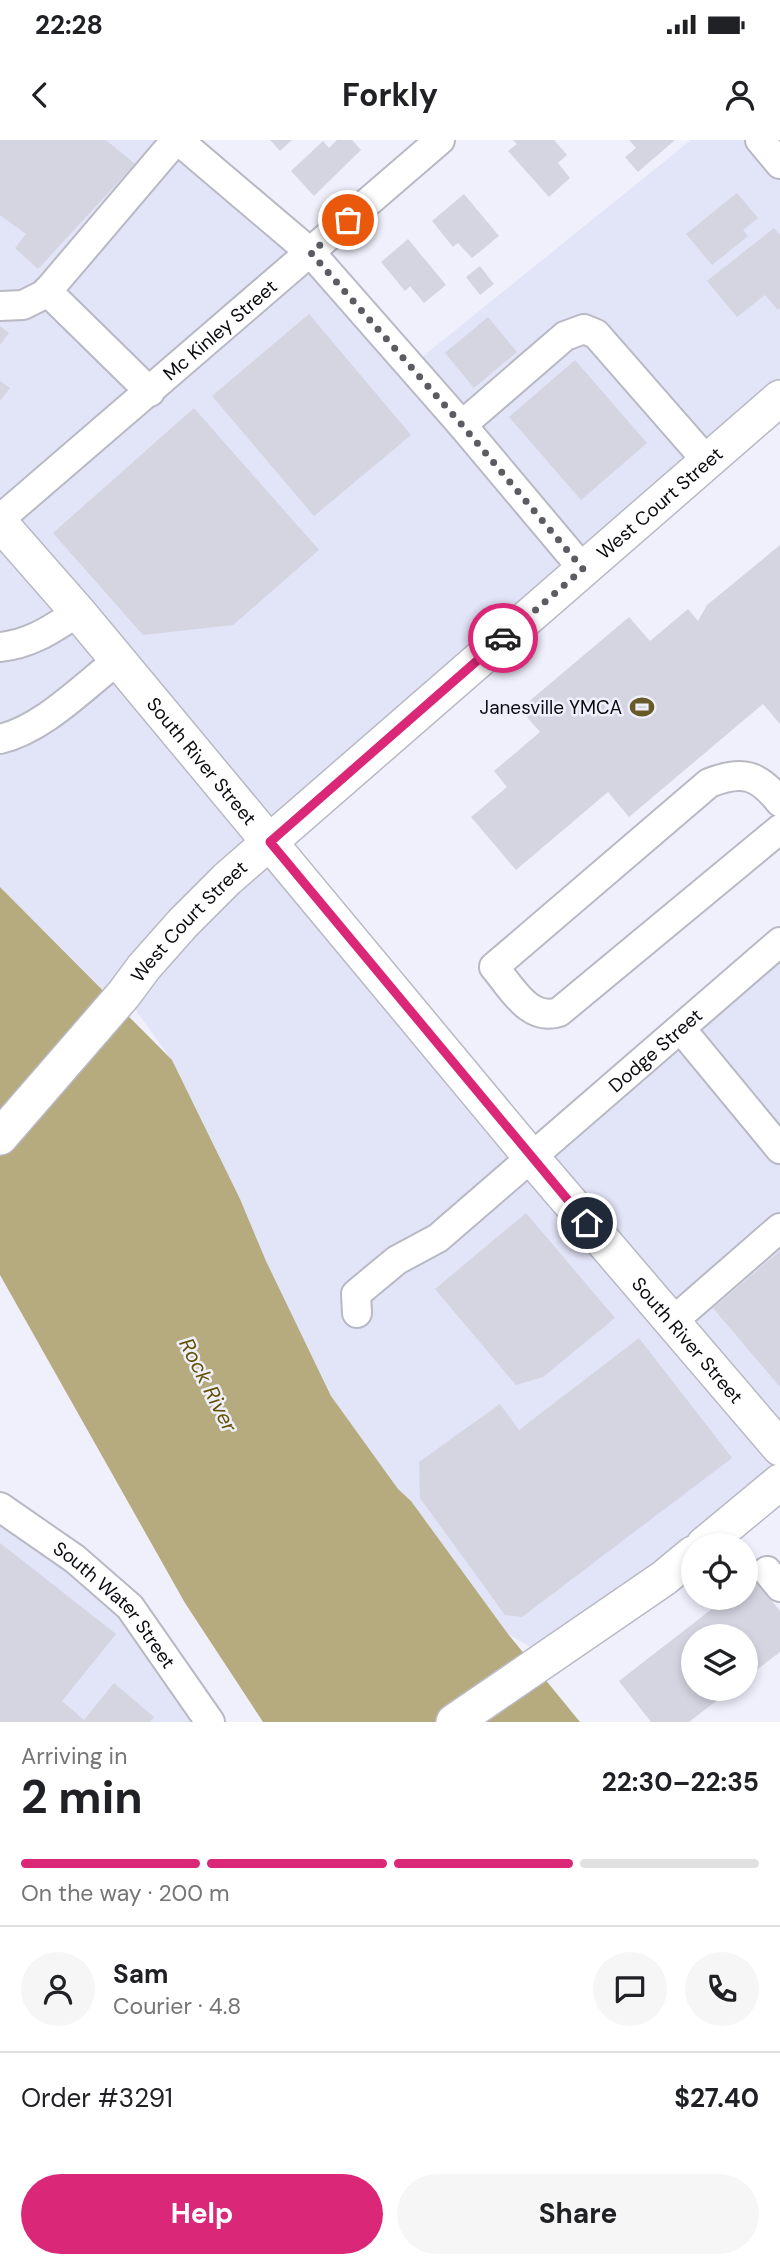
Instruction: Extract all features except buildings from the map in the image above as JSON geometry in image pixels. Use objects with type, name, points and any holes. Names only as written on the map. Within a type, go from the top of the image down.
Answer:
[{"type":"main road","name":"West Court Street","points":[[0,1137],[124,994],[144,967],[227,879],[780,398]]},
{"type":"main road","name":"South River Street","points":[[0,521],[532,1158],[780,1448]]},
{"type":"main road","points":[[718,1533],[780,1482]]},
{"type":"main road","points":[[454,1722],[681,1564]]},
{"type":"street","points":[[0,306],[23,305],[47,291],[177,140],[311,253],[462,425],[583,569]]},
{"type":"street","name":"Mc Kinley Street","points":[[0,521],[440,140]]},
{"type":"street","points":[[760,140],[780,164]]},
{"type":"street","points":[[47,291],[150,392]]},
{"type":"street","points":[[462,425],[565,336],[584,329],[596,334],[707,461]]},
{"type":"street","points":[[0,647],[19,645],[40,637],[78,612]]},
{"type":"street","points":[[0,739],[14,736],[37,724],[118,660]]},
{"type":"street","points":[[780,802],[759,781],[744,775],[727,776],[709,783],[495,967],[535,1012],[549,1015],[559,1012],[780,829]]},
{"type":"street","name":"Dodge Street","points":[[358,1313],[356,1294],[397,1261],[439,1238],[780,942]]},
{"type":"street","points":[[681,1029],[780,1149]]},
{"type":"street","points":[[672,1322],[780,1228]]},
{"type":"street","name":"South Water Street","points":[[0,1507],[75,1559],[130,1607],[210,1722]]},
{"type":"shaded area","points":[[0,140],[178,140],[411,366],[691,140],[780,140],[780,397],[270,842],[532,1158],[780,942],[780,1482],[712,1533],[681,1533],[681,1557],[548,1657],[508,1634],[331,1396],[172,1060],[124,994],[107,994],[0,887]]},
{"type":"shaded area","points":[[0,1507],[75,1559],[210,1722],[0,1722]]},
{"type":"water","name":"Rock River","points":[[0,887],[172,1060],[331,1396],[508,1634],[580,1722],[263,1722],[185,1603],[0,1275]]},
{"type":"way so far","points":[[348,220],[311,253],[462,425],[583,569],[503,638]]},
{"type":"place","name":"Janesville YMCA","points":[[642,707]]},
{"type":"route","points":[[503,638],[270,842],[587,1223]]}]
